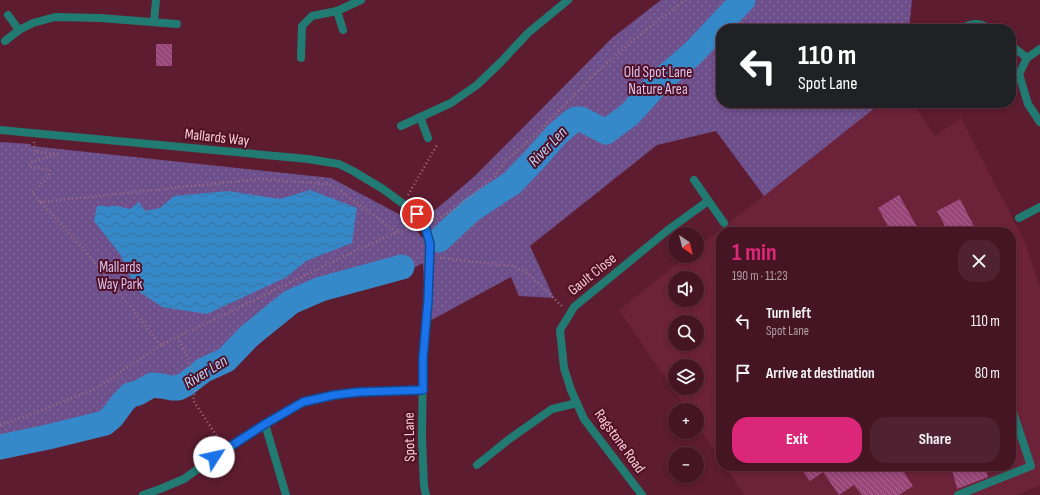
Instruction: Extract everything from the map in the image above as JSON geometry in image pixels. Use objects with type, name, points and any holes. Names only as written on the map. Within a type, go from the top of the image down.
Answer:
[{"type":"street","points":[[154,22],[156,0]]},
{"type":"street","points":[[301,58],[302,26],[312,16],[337,11],[361,0]]},
{"type":"street","points":[[401,126],[451,103],[477,85],[528,34],[568,0]]},
{"type":"street","points":[[337,11],[343,30]]},
{"type":"street","points":[[8,15],[19,30]]},
{"type":"street","points":[[5,40],[19,30],[33,23],[56,17],[100,18],[177,24]]},
{"type":"street","points":[[1016,49],[1026,58]]},
{"type":"street","points":[[1040,49],[1026,58],[1019,74],[1028,104],[1040,122]]},
{"type":"street","points":[[420,117],[428,138]]},
{"type":"street","name":"Mallards Way","points":[[0,130],[308,159],[339,164],[383,189],[417,214]]},
{"type":"street","points":[[694,180],[724,223]]},
{"type":"street","name":"Gault Close","points":[[577,403],[564,368],[561,346],[560,330],[570,313],[574,307],[668,230],[708,200]]},
{"type":"street","points":[[1019,218],[1040,207]]},
{"type":"street","name":"Spot Lane","points":[[417,214],[425,226],[430,244],[428,300],[423,358],[422,438],[424,486],[426,495]]},
{"type":"street","points":[[143,495],[184,479],[225,449],[303,402],[334,395],[359,392],[423,390]]},
{"type":"street","name":"Ragstone Road","points":[[477,465],[508,440],[552,409],[577,403],[584,419],[642,495]]},
{"type":"street","points":[[958,495],[1031,466],[1016,421]]},
{"type":"street","points":[[265,424],[286,495]]},
{"type":"path","points":[[0,425],[28,416],[97,388],[161,344],[397,232],[425,226],[442,217],[456,208],[495,176],[506,160],[537,134],[594,75],[638,36],[685,0]]},
{"type":"path","points":[[34,134],[35,152],[58,154],[29,163],[30,167],[50,170],[49,176],[32,193],[83,248],[161,344]]},
{"type":"path","points":[[403,204],[438,143],[437,134],[428,138]]},
{"type":"path","points":[[40,202],[260,179],[330,184],[397,232]]},
{"type":"path","points":[[430,257],[513,266],[526,272],[570,313]]},
{"type":"path","points":[[178,337],[192,370],[195,393],[193,400],[225,449]]},
{"type":"shaded area","points":[[875,108],[916,108],[935,136],[961,118],[1025,242],[1040,288],[1040,486],[1016,495],[744,495],[728,471],[1016,471],[1016,227],[724,227]]},
{"type":"shaded area","points":[[716,233],[716,453],[704,435],[704,403],[682,403],[677,395],[704,395],[704,359],[668,359],[668,382],[619,310],[668,271],[668,307],[704,307],[704,271],[668,271],[678,263],[704,263],[704,242]]},
{"type":"green space","name":"Mallards Way Park","points":[[661,0],[912,0],[910,24],[716,24],[716,108],[875,108],[764,196],[716,131],[657,145],[530,246],[554,298],[519,296],[511,277],[426,323],[423,263],[404,273],[321,295],[308,301],[287,314],[241,354],[190,392],[167,388],[149,391],[136,399],[106,425],[0,449],[0,142],[31,144],[31,146],[331,178],[408,219],[423,239],[422,221],[475,176],[612,38]]},
{"type":"water","points":[[310,190],[357,208],[352,243],[306,261],[287,277],[207,314],[162,307],[137,290],[120,254],[94,221],[97,206],[117,206],[130,209],[139,202],[145,211],[160,208],[174,196],[228,191],[280,199]]},
{"type":"building","points":[[156,44],[172,44],[172,66],[156,66]]},
{"type":"building","points":[[899,195],[917,227],[888,227],[878,208]]},
{"type":"building","points":[[960,199],[974,227],[945,227],[937,211]]},
{"type":"building","points":[[803,471],[903,471],[913,486],[899,495],[862,495],[854,485],[839,495],[823,472],[810,481]]},
{"type":"building","points":[[952,471],[986,471],[988,477],[957,489]]},
{"type":"waterway","name":"River Len","points":[[720,24],[743,0]]},
{"type":"waterway","name":"River Len","points":[[439,240],[471,210],[512,183],[556,135],[576,119],[581,119],[606,132],[630,114],[657,84],[693,53],[716,29]]},
{"type":"waterway","name":"River Len","points":[[0,447],[105,423],[112,417],[130,395],[138,393],[152,385],[178,388],[186,384],[204,370],[226,360],[249,336],[291,302],[321,289],[402,267]]},
{"type":"route","points":[[214,457],[265,424],[303,402],[334,395],[359,392],[423,390],[423,358],[428,300],[430,244],[425,226],[417,214]]},
{"type":"park label","name":"Old Spot Lane Nature Area","points":[[658,80]]}]
